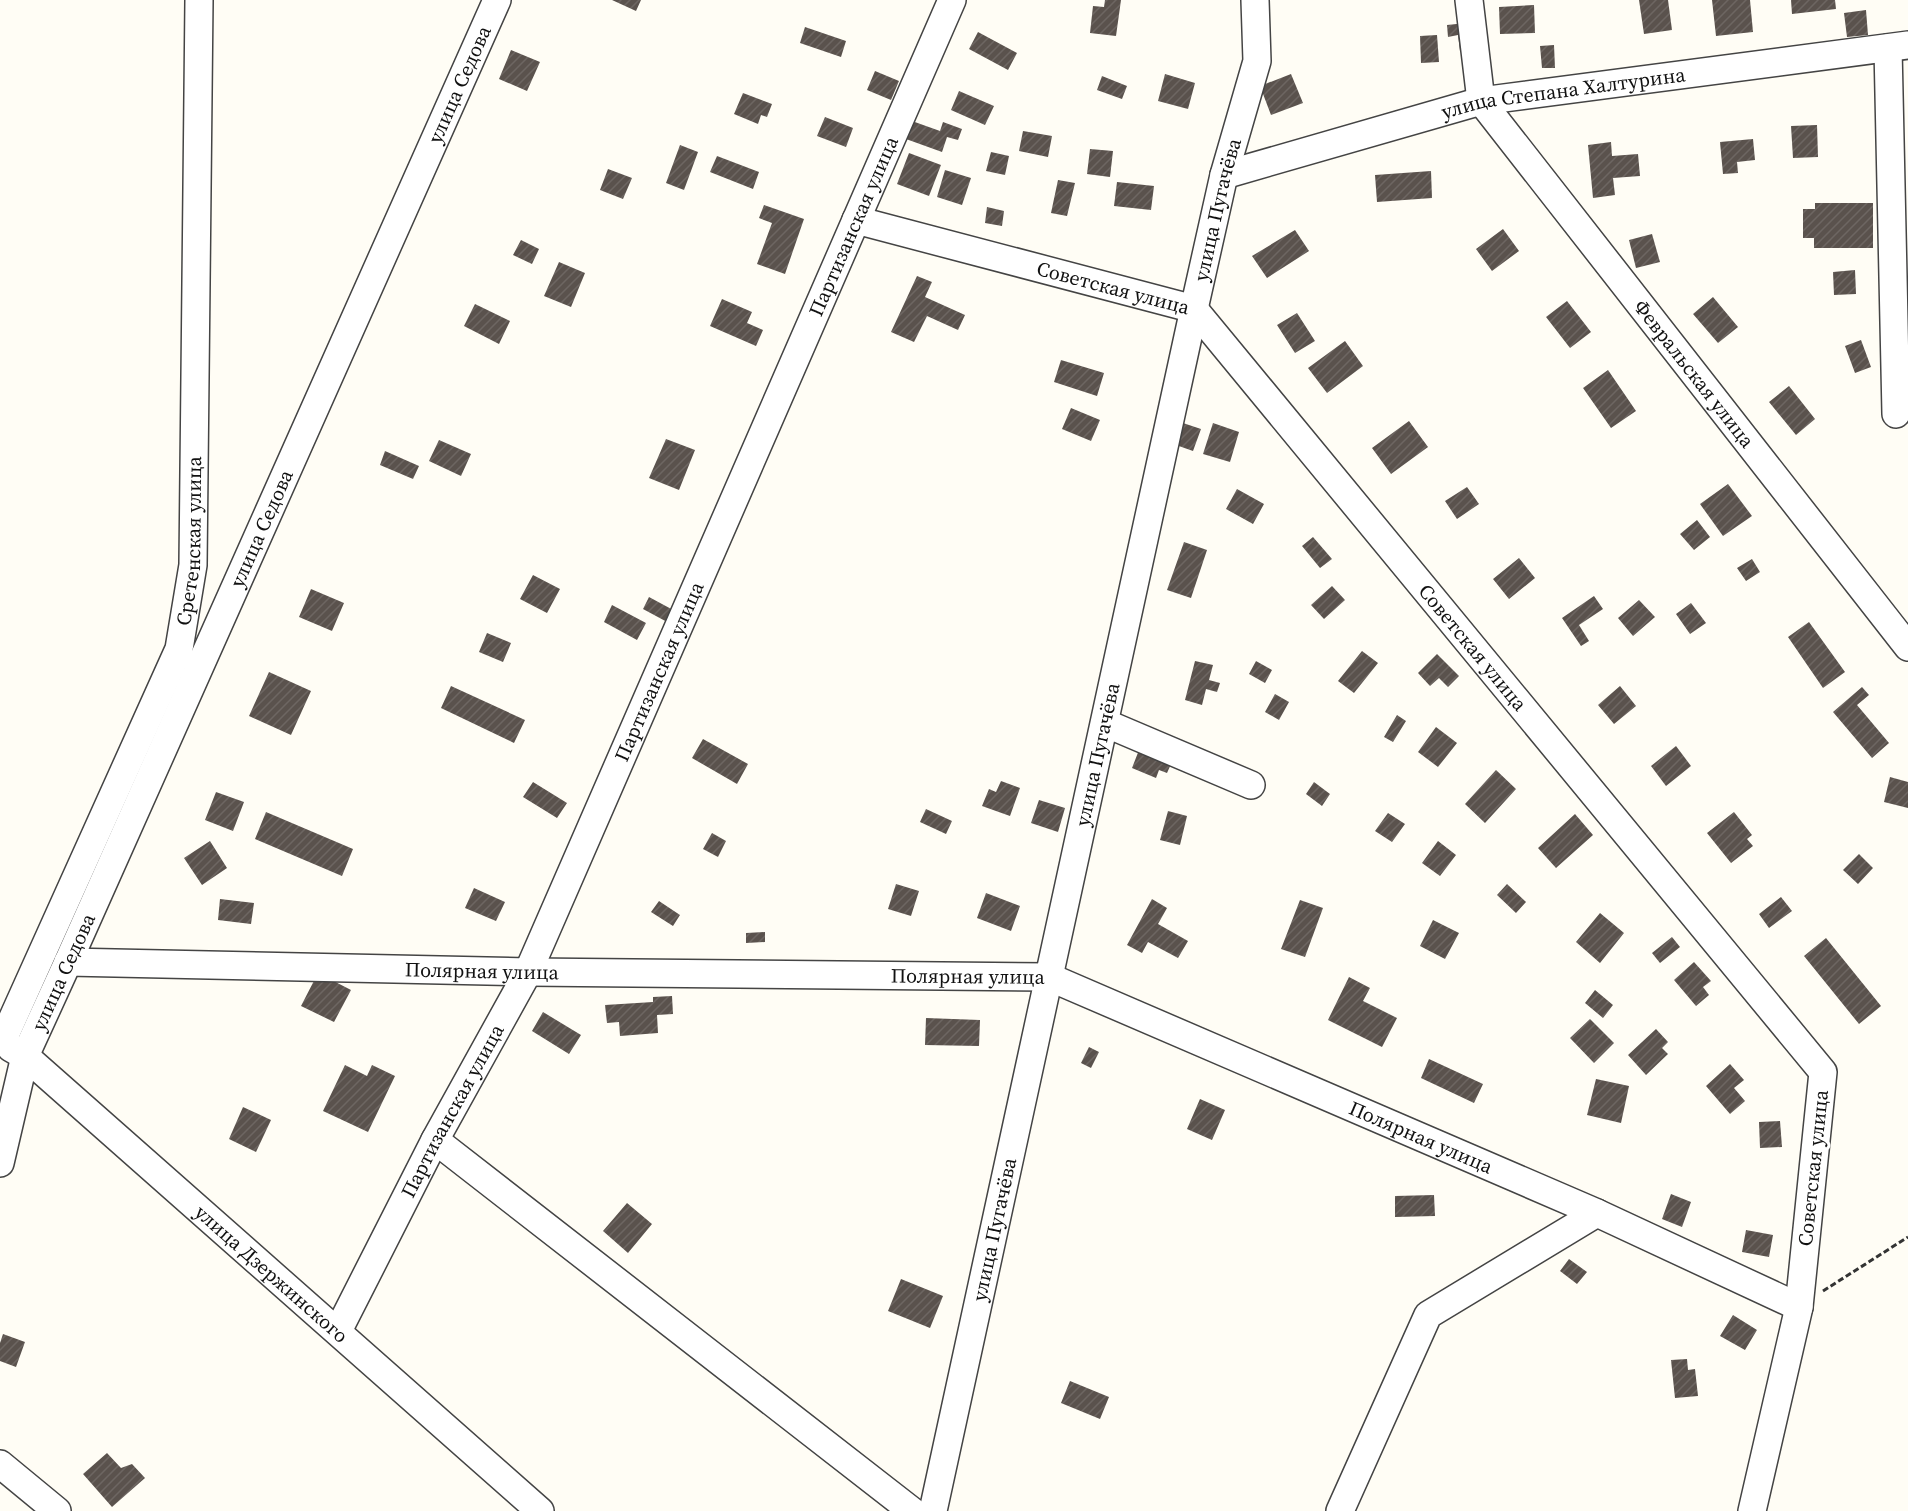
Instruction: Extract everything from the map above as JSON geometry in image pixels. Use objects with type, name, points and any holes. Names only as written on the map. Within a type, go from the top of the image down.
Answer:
[{"type":"street","name":"Сретенская улица","points":[[1,1042],[179,650],[193,565],[199,0]]},
{"type":"street","name":"улица Седова","points":[[0,1163],[25,1056],[497,0]]},
{"type":"street","name":"Партизанская улица","points":[[338,1331],[435,1140],[528,972],[952,0]]},
{"type":"street","name":"улица Пугачёва","points":[[933,1511],[1194,309],[1224,175],[1257,61],[1255,0]]},
{"type":"street","points":[[1469,0],[1482,101]]},
{"type":"street","name":"улица Степана Халтурина","points":[[1224,175],[1482,101],[1898,47]]},
{"type":"street","points":[[1896,414],[1898,47]]},
{"type":"street","name":"Февральская улица","points":[[1482,101],[1908,647]]},
{"type":"street","name":"Советская улица","points":[[856,220],[1194,309],[1823,1072],[1798,1307],[1752,1511]]},
{"type":"street","points":[[1105,723],[1251,784]]},
{"type":"street","name":"Полярная улица","points":[[68,962],[528,972],[1049,977],[1597,1213],[1798,1307]]},
{"type":"street","name":"улица Дзержинского","points":[[1,1042],[25,1056],[540,1511]]},
{"type":"street","points":[[435,1140],[912,1511]]},
{"type":"street","points":[[1340,1511],[1428,1315],[1597,1213]]},
{"type":"street","points":[[0,1464],[57,1511]]},
{"type":"path","points":[[1798,1307],[1908,1237]]},
{"type":"building","points":[[612,0],[641,0],[636,11]]},
{"type":"building","points":[[1105,0],[1121,0],[1116,36],[1090,33],[1093,6],[1104,7]]},
{"type":"building","points":[[1639,0],[1668,0],[1672,30],[1644,34]]},
{"type":"building","points":[[1712,0],[1750,0],[1753,32],[1716,36]]},
{"type":"building","points":[[1791,0],[1835,0],[1836,9],[1792,14]]},
{"type":"building","points":[[1534,5],[1535,33],[1500,34],[1499,7]]},
{"type":"building","points":[[1866,10],[1868,35],[1847,37],[1844,13]]},
{"type":"building","points":[[1466,23],[1469,50],[1460,51],[1458,35],[1448,37],[1447,25]]},
{"type":"building","points":[[805,27],[846,41],[841,57],[800,43]]},
{"type":"building","points":[[978,32],[1017,53],[1008,70],[969,49]]},
{"type":"building","points":[[1437,35],[1439,62],[1421,63],[1420,36]]},
{"type":"building","points":[[1554,45],[1555,68],[1542,68],[1540,46]]},
{"type":"building","points":[[511,50],[540,62],[527,91],[499,79]]},
{"type":"building","points":[[875,71],[899,81],[891,100],[867,90]]},
{"type":"building","points":[[1165,74],[1195,83],[1188,109],[1158,101]]},
{"type":"building","points":[[1291,74],[1303,103],[1271,115],[1260,86]]},
{"type":"building","points":[[1102,76],[1127,86],[1122,99],[1097,90]]},
{"type":"building","points":[[959,91],[994,106],[985,125],[951,110]]},
{"type":"building","points":[[743,93],[772,104],[767,117],[761,115],[758,124],[734,114]]},
{"type":"building","points":[[825,117],[853,128],[846,147],[817,136]]},
{"type":"building","points":[[912,121],[940,131],[943,122],[962,129],[958,140],[947,137],[942,152],[906,139]]},
{"type":"building","points":[[1817,125],[1818,157],[1793,158],[1791,126]]},
{"type":"building","points":[[1023,131],[1052,136],[1048,157],[1019,151]]},
{"type":"building","points":[[1753,139],[1755,160],[1737,162],[1738,173],[1723,174],[1720,142]]},
{"type":"building","points":[[1611,142],[1612,156],[1638,154],[1640,176],[1613,178],[1615,195],[1593,198],[1588,145]]},
{"type":"building","points":[[680,145],[698,152],[684,190],[666,183]]},
{"type":"building","points":[[1090,149],[1113,151],[1110,177],[1087,174]]},
{"type":"building","points":[[991,152],[1009,156],[1005,175],[986,171]]},
{"type":"building","points":[[909,153],[941,165],[929,196],[897,184]]},
{"type":"building","points":[[717,156],[759,172],[753,189],[710,172]]},
{"type":"building","points":[[608,169],[632,178],[623,199],[600,190]]},
{"type":"building","points":[[945,170],[971,178],[962,205],[937,197]]},
{"type":"building","points":[[1431,171],[1432,198],[1377,202],[1375,175]]},
{"type":"building","points":[[1058,180],[1075,183],[1067,216],[1051,213]]},
{"type":"building","points":[[1117,182],[1154,186],[1151,210],[1114,206]]},
{"type":"building","points":[[1815,203],[1873,203],[1873,248],[1814,248],[1814,238],[1803,238],[1803,209],[1815,209]]},
{"type":"building","points":[[764,205],[804,219],[785,274],[757,264],[772,223],[759,218]]},
{"type":"building","points":[[987,207],[1004,211],[1002,226],[985,223]]},
{"type":"building","points":[[1503,229],[1519,251],[1492,271],[1476,249]]},
{"type":"building","points":[[1295,230],[1309,251],[1267,278],[1252,256]]},
{"type":"building","points":[[1652,234],[1660,262],[1636,268],[1629,240]]},
{"type":"building","points":[[521,240],[539,249],[532,264],[513,255]]},
{"type":"building","points":[[559,262],[585,273],[571,307],[544,296]]},
{"type":"building","points":[[1855,270],[1856,294],[1834,295],[1833,272]]},
{"type":"building","points":[[917,276],[932,282],[925,297],[965,315],[958,330],[927,316],[914,342],[891,332]]},
{"type":"building","points":[[1713,297],[1738,327],[1718,343],[1693,314]]},
{"type":"building","points":[[722,299],[752,312],[747,323],[763,330],[756,346],[710,326]]},
{"type":"building","points":[[1567,301],[1591,332],[1570,348],[1546,317]]},
{"type":"building","points":[[475,304],[510,321],[499,344],[464,326]]},
{"type":"building","points":[[1297,313],[1315,341],[1295,353],[1277,325]]},
{"type":"building","points":[[1861,340],[1871,367],[1855,373],[1845,346]]},
{"type":"building","points":[[1345,341],[1363,366],[1327,393],[1308,368]]},
{"type":"building","points":[[1061,360],[1104,373],[1097,396],[1054,382]]},
{"type":"building","points":[[1608,370],[1636,411],[1611,428],[1583,388]]},
{"type":"building","points":[[1789,386],[1815,419],[1796,435],[1769,402]]},
{"type":"building","points":[[1071,408],[1100,420],[1091,441],[1062,429]]},
{"type":"building","points":[[1409,421],[1428,447],[1391,474],[1372,448]]},
{"type":"building","points":[[1183,423],[1201,429],[1193,451],[1176,445]]},
{"type":"building","points":[[1213,423],[1239,432],[1230,462],[1203,454]]},
{"type":"building","points":[[666,439],[695,450],[679,490],[649,478]]},
{"type":"building","points":[[439,440],[471,454],[461,476],[429,461]]},
{"type":"building","points":[[385,451],[419,466],[413,479],[380,465]]},
{"type":"building","points":[[1728,484],[1752,516],[1723,536],[1700,504]]},
{"type":"building","points":[[1467,487],[1479,504],[1457,519],[1445,501]]},
{"type":"building","points":[[1237,489],[1264,504],[1253,524],[1226,509]]},
{"type":"building","points":[[1697,520],[1710,537],[1694,550],[1680,534]]},
{"type":"building","points":[[1313,537],[1332,559],[1320,568],[1302,546]]},
{"type":"building","points":[[1184,542],[1207,550],[1191,598],[1167,590]]},
{"type":"building","points":[[1519,558],[1535,578],[1509,599],[1493,579]]},
{"type":"building","points":[[1752,559],[1760,572],[1746,581],[1737,568]]},
{"type":"building","points":[[533,575],[560,589],[547,613],[520,599]]},
{"type":"building","points":[[1332,586],[1345,600],[1324,619],[1311,605]]},
{"type":"building","points":[[311,589],[344,603],[332,631],[299,617]]},
{"type":"building","points":[[1594,596],[1603,609],[1579,625],[1589,641],[1581,646],[1562,618]]},
{"type":"building","points":[[649,597],[675,611],[669,623],[643,609]]},
{"type":"building","points":[[1639,600],[1655,617],[1633,636],[1618,618]]},
{"type":"building","points":[[1691,603],[1706,623],[1690,634],[1676,614]]},
{"type":"building","points":[[612,605],[646,623],[637,640],[604,622]]},
{"type":"building","points":[[1809,622],[1845,672],[1823,688],[1788,637]]},
{"type":"building","points":[[487,633],[511,643],[503,662],[479,652]]},
{"type":"building","points":[[1362,651],[1378,663],[1354,693],[1338,681]]},
{"type":"building","points":[[1437,654],[1459,676],[1448,687],[1439,678],[1430,686],[1418,673]]},
{"type":"building","points":[[1195,661],[1213,665],[1209,680],[1220,683],[1217,692],[1206,689],[1202,705],[1185,700]]},
{"type":"building","points":[[1256,661],[1272,670],[1265,683],[1249,674]]},
{"type":"building","points":[[269,672],[311,691],[291,735],[249,716]]},
{"type":"building","points":[[451,686],[525,720],[514,743],[441,708]]},
{"type":"building","points":[[1620,686],[1636,706],[1614,724],[1598,705]]},
{"type":"building","points":[[1862,687],[1869,695],[1857,705],[1889,743],[1872,758],[1833,712]]},
{"type":"building","points":[[1275,694],[1289,702],[1279,720],[1265,712]]},
{"type":"building","points":[[1397,715],[1406,721],[1393,742],[1384,737]]},
{"type":"building","points":[[1436,727],[1457,743],[1438,767],[1418,752]]},
{"type":"building","points":[[703,739],[748,764],[737,784],[692,758]]},
{"type":"building","points":[[1676,746],[1691,766],[1666,786],[1651,766]]},
{"type":"building","points":[[1139,750],[1171,764],[1167,773],[1159,770],[1156,778],[1132,768]]},
{"type":"building","points":[[1496,770],[1516,789],[1485,823],[1465,804]]},
{"type":"building","points":[[1890,777],[1908,782],[1908,808],[1884,802]]},
{"type":"building","points":[[1001,781],[1020,788],[1010,816],[982,806],[989,789],[996,792]]},
{"type":"building","points":[[533,782],[567,803],[557,818],[523,797]]},
{"type":"building","points":[[1314,782],[1330,794],[1322,806],[1306,794]]},
{"type":"building","points":[[216,792],[244,802],[233,831],[205,820]]},
{"type":"building","points":[[1039,800],[1065,808],[1058,832],[1031,823]]},
{"type":"building","points":[[926,809],[952,821],[946,834],[920,822]]},
{"type":"building","points":[[1168,811],[1187,816],[1180,845],[1160,840]]},
{"type":"building","points":[[266,812],[353,849],[342,876],[255,839]]},
{"type":"building","points":[[1734,812],[1752,835],[1747,839],[1753,846],[1731,863],[1707,833]]},
{"type":"building","points":[[1388,813],[1405,824],[1392,842],[1375,831]]},
{"type":"building","points":[[1575,814],[1593,835],[1556,868],[1538,848]]},
{"type":"building","points":[[712,833],[726,841],[718,857],[703,849]]},
{"type":"building","points":[[210,841],[227,868],[202,885],[184,858]]},
{"type":"building","points":[[1438,841],[1456,855],[1440,876],[1422,863]]},
{"type":"building","points":[[1859,854],[1873,868],[1858,884],[1843,870]]},
{"type":"building","points":[[896,884],[919,891],[911,916],[888,909]]},
{"type":"building","points":[[1507,884],[1526,902],[1516,913],[1497,895]]},
{"type":"building","points":[[474,888],[505,902],[496,921],[465,908]]},
{"type":"building","points":[[986,893],[1020,906],[1011,931],[977,918]]},
{"type":"building","points":[[1781,897],[1792,911],[1769,928],[1759,914]]},
{"type":"building","points":[[220,899],[254,903],[251,924],[218,920]]},
{"type":"building","points":[[1152,899],[1167,908],[1158,924],[1188,941],[1178,958],[1148,942],[1142,953],[1127,945]]},
{"type":"building","points":[[1300,900],[1323,908],[1305,957],[1281,949]]},
{"type":"building","points":[[659,901],[680,915],[673,926],[651,912]]},
{"type":"building","points":[[1600,913],[1624,933],[1600,963],[1576,942]]},
{"type":"building","points":[[1433,920],[1459,933],[1445,959],[1420,946]]},
{"type":"building","points":[[765,932],[765,942],[746,943],[746,933]]},
{"type":"building","points":[[1672,937],[1680,947],[1660,963],[1652,953]]},
{"type":"building","points":[[1826,938],[1881,1006],[1859,1024],[1804,956]]},
{"type":"building","points":[[1694,962],[1711,981],[1703,987],[1709,995],[1696,1006],[1674,980]]},
{"type":"building","points":[[318,973],[351,990],[334,1022],[301,1006]]},
{"type":"building","points":[[1349,977],[1370,988],[1363,1001],[1397,1018],[1382,1047],[1328,1020]]},
{"type":"building","points":[[1595,990],[1613,1005],[1603,1018],[1585,1003]]},
{"type":"building","points":[[672,996],[673,1014],[657,1015],[658,1033],[620,1036],[619,1022],[607,1023],[605,1005],[653,1002],[653,997]]},
{"type":"building","points":[[543,1012],[581,1035],[569,1054],[532,1031]]},
{"type":"building","points":[[926,1018],[980,1020],[979,1046],[925,1045]]},
{"type":"building","points":[[1590,1019],[1614,1043],[1594,1063],[1570,1038]]},
{"type":"building","points":[[1656,1029],[1668,1042],[1662,1048],[1668,1054],[1646,1075],[1628,1055]]},
{"type":"building","points":[[1089,1047],[1099,1052],[1091,1068],[1081,1063]]},
{"type":"building","points":[[1429,1059],[1483,1084],[1474,1103],[1421,1078]]},
{"type":"building","points":[[1730,1064],[1744,1080],[1734,1088],[1745,1101],[1730,1114],[1706,1086]]},
{"type":"building","points":[[345,1065],[367,1076],[372,1065],[395,1076],[368,1132],[323,1111]]},
{"type":"building","points":[[1596,1079],[1629,1086],[1621,1123],[1587,1115]]},
{"type":"building","points":[[1200,1099],[1225,1110],[1212,1140],[1187,1129]]},
{"type":"building","points":[[243,1107],[271,1120],[256,1152],[229,1139]]},
{"type":"building","points":[[1780,1121],[1782,1147],[1760,1148],[1759,1122]]},
{"type":"building","points":[[1671,1194],[1691,1202],[1682,1227],[1662,1219]]},
{"type":"building","points":[[1434,1195],[1435,1216],[1395,1217],[1395,1196]]},
{"type":"building","points":[[627,1203],[652,1224],[628,1253],[603,1231]]},
{"type":"building","points":[[1746,1230],[1773,1235],[1769,1257],[1742,1252]]},
{"type":"building","points":[[1569,1259],[1587,1272],[1577,1284],[1560,1271]]},
{"type":"building","points":[[901,1279],[943,1296],[930,1328],[888,1311]]},
{"type":"building","points":[[1733,1315],[1757,1330],[1745,1350],[1720,1336]]},
{"type":"building","points":[[3,1334],[25,1342],[16,1367],[0,1361],[0,1343]]},
{"type":"building","points":[[1687,1359],[1688,1370],[1695,1369],[1698,1396],[1675,1398],[1671,1360]]},
{"type":"building","points":[[1070,1381],[1109,1397],[1100,1419],[1061,1403]]},
{"type":"building","points":[[107,1453],[121,1468],[132,1464],[145,1478],[112,1507],[83,1474]]}]
